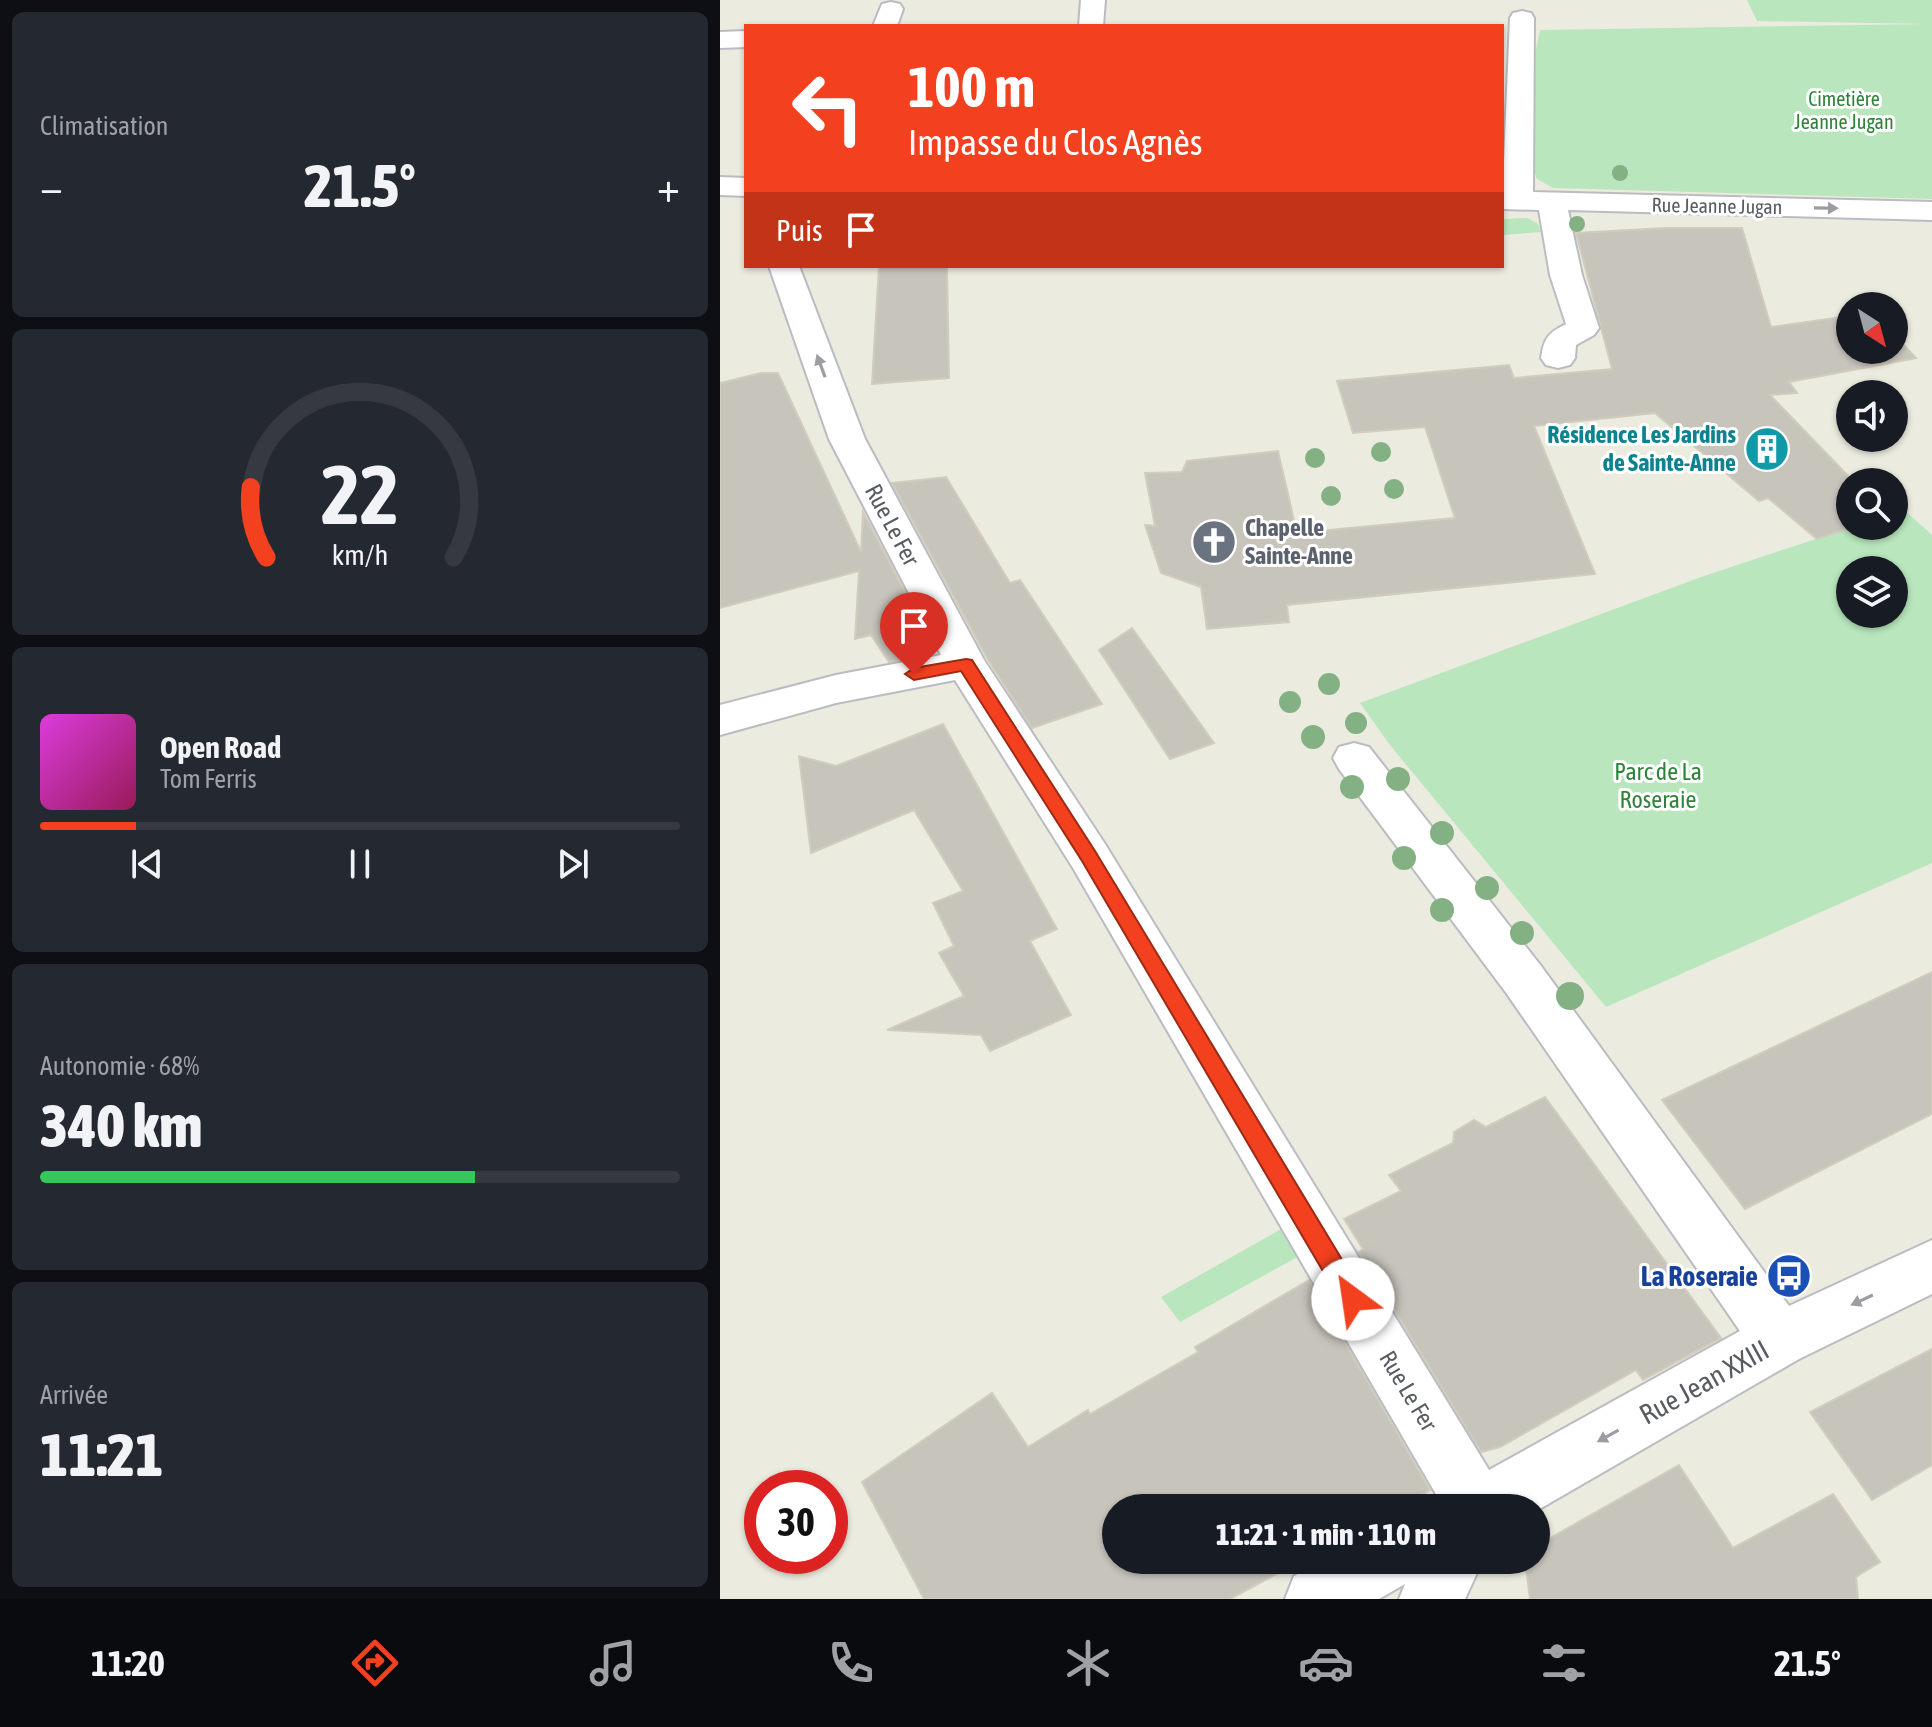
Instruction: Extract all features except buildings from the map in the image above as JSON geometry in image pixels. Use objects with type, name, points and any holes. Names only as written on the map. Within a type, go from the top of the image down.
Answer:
[{"type":"street","points":[[1091,24],[1093,0]]},
{"type":"street","points":[[1510,200],[1517,155],[1522,18]]},
{"type":"street","points":[[720,40],[744,39]]},
{"type":"street","name":"Rue Jeanne Jugan","points":[[1510,200],[1932,211]]},
{"type":"street","points":[[1552,202],[1566,275],[1583,328],[1560,340],[1558,358]]},
{"type":"street","name":"Rue Le Fer","points":[[785,268],[847,439],[966,664],[1089,856],[1472,1494]]},
{"type":"street","points":[[720,720],[836,689],[966,664]]},
{"type":"street","points":[[1354,758],[1533,993],[1779,1340]]},
{"type":"street","name":"Rue Jean XXIII","points":[[1505,1494],[1779,1340],[1932,1266]]},
{"type":"street","points":[[1317,1599],[1362,1574]]},
{"type":"street","points":[[1431,1599],[1444,1574]]},
{"type":"green space","name":"Cimetière Jeanne Jugan","points":[[1747,0],[1932,0],[1932,199],[1553,188],[1537,179],[1531,161],[1527,123],[1540,30],[1926,24],[1757,21]]},
{"type":"green space","points":[[1527,218],[1538,224],[1541,232],[1504,235],[1504,219]]},
{"type":"green space","name":"Parc de La Roseraie","points":[[1908,513],[1932,535],[1932,863],[1606,1007],[1390,745],[1360,703],[1704,576],[1836,532],[1836,540],[1908,540]]},
{"type":"green space","points":[[1283,1228],[1301,1255],[1180,1322],[1161,1297]]},
{"type":"place","name":"Résidence Les Jardins de Sainte-Anne","points":[[1767,449]]},
{"type":"place","name":"Chapelle Sainte-Anne","points":[[1214,542]]},
{"type":"place","name":"La Roseraie","points":[[1789,1276]]},
{"type":"route","points":[[914,674],[966,664],[1089,856],[1353,1299]]}]
